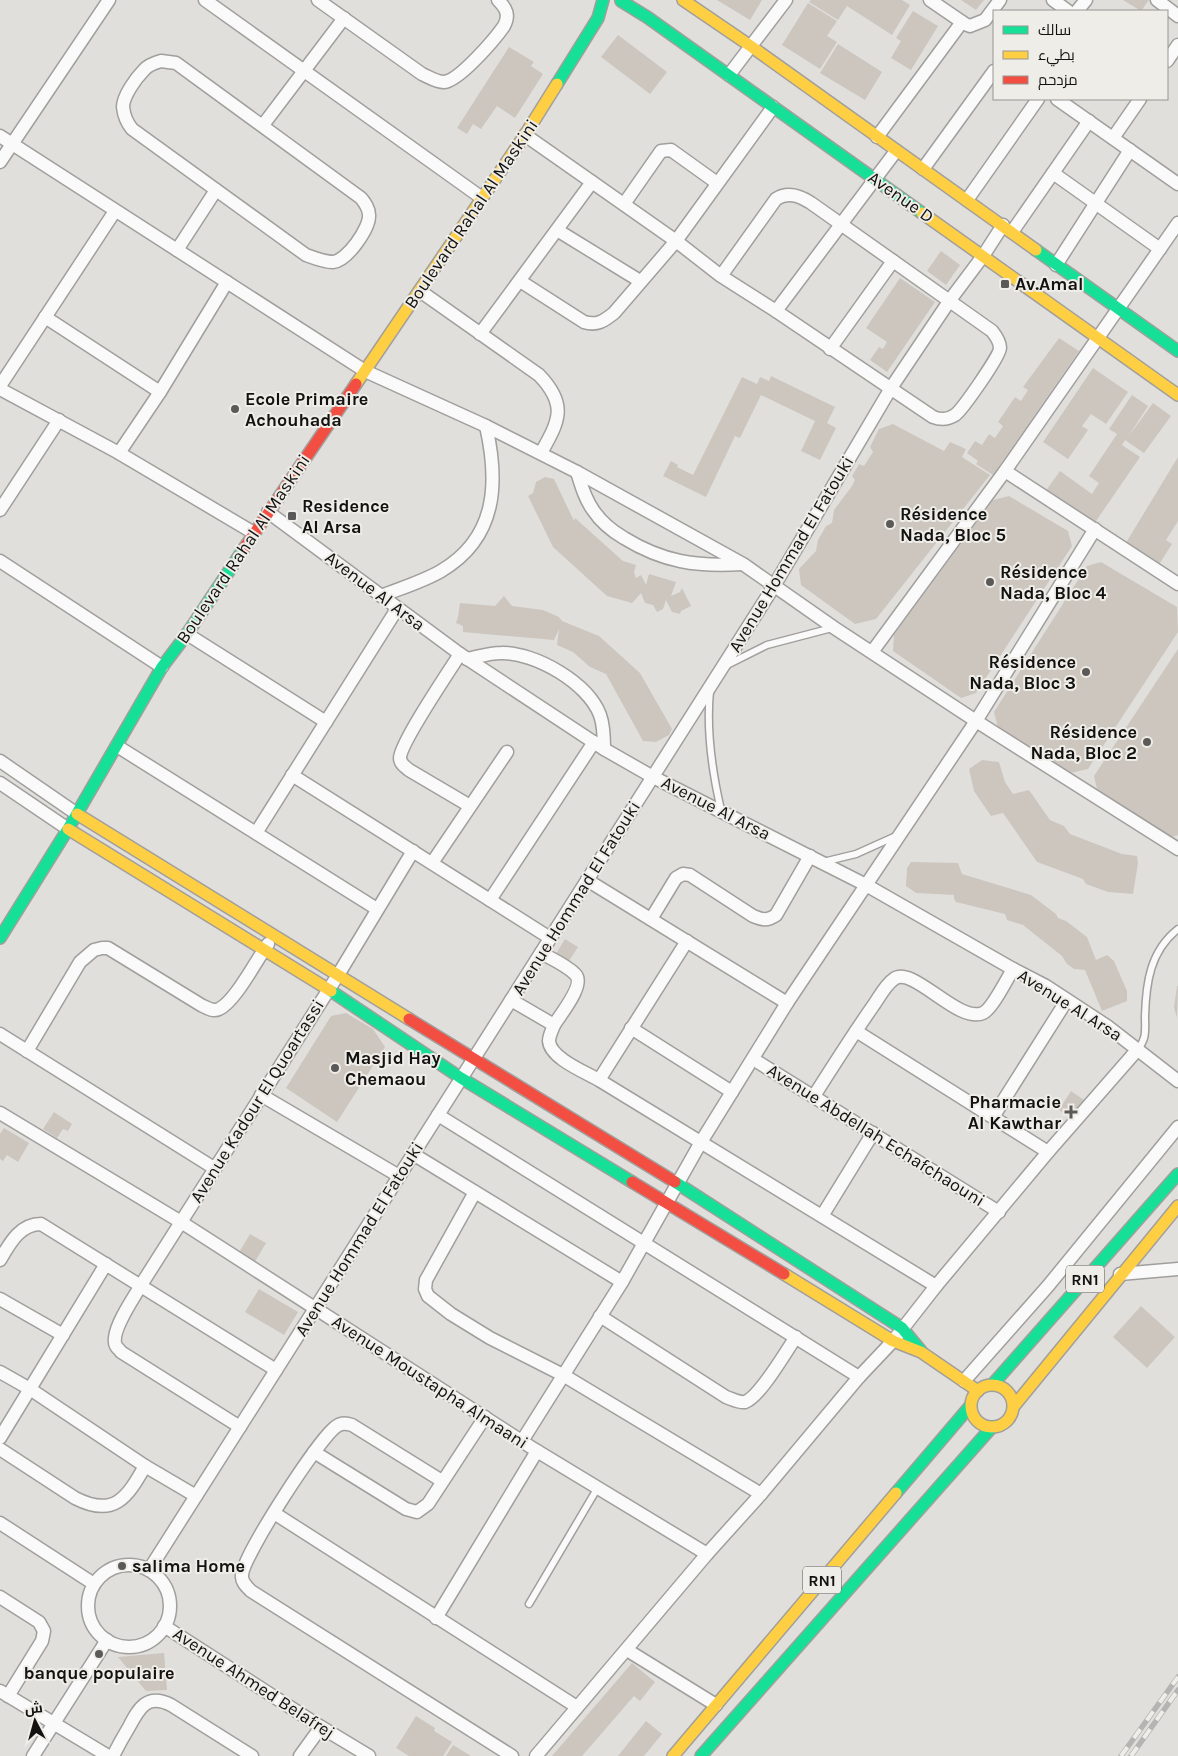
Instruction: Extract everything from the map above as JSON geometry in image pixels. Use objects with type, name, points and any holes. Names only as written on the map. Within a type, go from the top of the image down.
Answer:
[{"type":"street","points":[[204,0],[482,198]]},
{"type":"street","points":[[318,0],[422,74],[446,82],[453,79],[481,53],[504,26],[507,21],[507,12],[498,0]]},
{"type":"street","name":"Boulevard Rahal Al Maskini","points":[[0,938],[77,814],[162,667],[187,634],[268,512],[420,292],[525,134],[598,18],[604,0]]},
{"type":"street","points":[[618,0],[634,0]]},
{"type":"street","name":"Boulevard Rahal Al Maskini","points":[[598,18],[618,0]]},
{"type":"street","name":"Avenue D","points":[[618,0],[647,17],[1178,395]]},
{"type":"street","name":"Avenue D","points":[[683,0],[752,47],[1178,351]]},
{"type":"street","points":[[729,75],[786,0]]},
{"type":"street","points":[[930,0],[970,26],[980,23],[1000,0]]},
{"type":"street","points":[[1053,0],[1067,10]]},
{"type":"street","points":[[1078,10],[1086,0]]},
{"type":"street","points":[[1157,0],[1178,16]]},
{"type":"street","points":[[0,162],[106,1]]},
{"type":"street","points":[[263,125],[344,18]]},
{"type":"street","points":[[877,136],[962,22]]},
{"type":"street","points":[[1168,60],[1178,46]]},
{"type":"street","points":[[171,61],[263,125],[354,192],[366,204],[369,216],[366,229],[349,252],[340,259],[333,262],[306,255],[132,129],[127,122],[123,106],[136,80],[144,69],[153,63],[171,61]]},
{"type":"street","points":[[923,169],[993,72]]},
{"type":"street","points":[[967,200],[1037,100]]},
{"type":"street","points":[[1058,100],[1178,184]]},
{"type":"street","points":[[1113,138],[1139,100]]},
{"type":"street","points":[[520,281],[584,322],[592,324],[606,320],[676,241],[773,107]]},
{"type":"street","name":"Avenue Hommad El Fatouki","points":[[149,1570],[774,586],[891,388],[950,300],[983,256],[1053,173],[1089,121]]},
{"type":"street","points":[[525,134],[676,241],[721,276],[933,417],[944,419],[959,412],[996,359],[1000,349],[996,336],[950,300],[802,198],[791,195],[780,197],[776,200],[721,276]]},
{"type":"street","points":[[0,136],[365,371],[486,426],[577,472],[743,564],[976,721],[1178,849]]},
{"type":"street","points":[[624,204],[660,151],[671,150],[718,183]]},
{"type":"street","points":[[776,311],[896,150]]},
{"type":"street","points":[[1056,265],[1130,150]]},
{"type":"street","points":[[1053,173],[1160,249]]},
{"type":"street","points":[[480,334],[592,182]]},
{"type":"street","points":[[177,250],[216,190]]},
{"type":"street","points":[[115,211],[0,387],[119,453],[254,533]]},
{"type":"street","points":[[872,652],[1005,470],[1178,223]]},
{"type":"street","points":[[557,230],[640,281]]},
{"type":"street","points":[[830,349],[893,261]]},
{"type":"street","points":[[119,453],[160,392],[227,282]]},
{"type":"street","points":[[420,292],[539,375],[548,384],[556,397],[558,418],[556,428],[541,454]]},
{"type":"street","points":[[45,317],[160,392]]},
{"type":"street","points":[[0,510],[59,420]]},
{"type":"street","points":[[380,596],[440,572],[459,558],[476,539],[490,509],[493,488],[492,459],[486,426]]},
{"type":"street","points":[[1005,470],[1178,584]]},
{"type":"street","points":[[577,472],[588,502],[597,516],[612,530],[630,542],[652,553],[673,560],[700,565],[743,564]]},
{"type":"street","name":"Avenue Al Arsa","points":[[268,512],[463,657],[599,746],[653,776],[866,885],[1046,986],[1138,1049],[1178,1081]]},
{"type":"street","points":[[522,1441],[622,1282],[701,1142],[732,1092],[788,1003],[976,721],[1095,529]]},
{"type":"street","points":[[0,561],[162,667]]},
{"type":"street","points":[[256,833],[397,609]]},
{"type":"street","points":[[187,634],[326,722]]},
{"type":"street","points":[[470,806],[409,770],[402,764],[400,758],[406,741],[463,657],[511,653],[536,660],[554,669],[579,687],[594,704],[603,723],[599,746],[490,900]]},
{"type":"street","points":[[117,746],[377,908]]},
{"type":"street","points":[[432,864],[507,752]]},
{"type":"street","points":[[0,761],[77,814],[678,1184],[902,1328],[922,1352]]},
{"type":"street","points":[[292,775],[550,938]]},
{"type":"street","points":[[0,783],[68,829],[328,989],[461,1078],[893,1341],[922,1352],[978,1391]]},
{"type":"street","name":"Avenue Kadour El Quoartassi","points":[[240,1427],[121,1352],[116,1346],[117,1329],[141,1285],[338,975],[412,852]]},
{"type":"street","points":[[651,919],[676,878],[683,874],[690,875],[753,916],[768,920],[776,914],[810,856]]},
{"type":"street","points":[[587,880],[788,1003]]},
{"type":"street","points":[[27,1051],[74,970],[85,956],[94,950],[108,948],[201,1005],[212,1010],[218,1010],[232,998],[274,935]]},
{"type":"street","points":[[599,1080],[687,941]]},
{"type":"street","points":[[541,953],[574,973],[578,980],[578,987],[554,1025],[549,1039],[551,1048],[564,1060],[936,1286]]},
{"type":"street","points":[[814,1096],[856,1031],[894,979],[899,976],[909,978],[958,1009],[981,1014],[992,1003],[1013,969]]},
{"type":"street","points":[[511,1000],[554,1025]]},
{"type":"street","points":[[993,1118],[1067,1000]]},
{"type":"street","points":[[631,1028],[732,1092]]},
{"type":"street","points":[[856,1031],[1048,1152]]},
{"type":"street","points":[[0,1034],[214,1168]]},
{"type":"street","points":[[536,1756],[859,1377],[893,1341],[936,1286],[1048,1152],[1138,1049]]},
{"type":"street","name":"Avenue Abdellah Echafchaouni","points":[[753,1059],[999,1212]]},
{"type":"street","points":[[261,1095],[399,1176]]},
{"type":"street","name":"Avenue Moustapha Almaani","points":[[0,1114],[180,1222],[522,1441],[707,1554]]},
{"type":"street","points":[[438,1115],[645,1242],[859,1377]]},
{"type":"street","points":[[964,1381],[1048,1286],[1178,1127]]},
{"type":"street","points":[[822,1216],[873,1133]]},
{"type":"street","points":[[413,1154],[622,1282]]},
{"type":"street","name":"RN1","points":[[673,1756],[971,1405],[974,1395],[982,1387],[992,1384],[1178,1174]]},
{"type":"street","points":[[475,1192],[429,1273],[425,1290],[428,1296],[451,1314],[490,1338],[563,1375],[761,1494]]},
{"type":"street","name":"RN1","points":[[701,1756],[992,1427],[1003,1424],[1011,1417],[1014,1406],[1120,1274],[1178,1206]]},
{"type":"street","points":[[0,1260],[20,1233],[30,1224],[41,1224],[276,1370]]},
{"type":"street","points":[[0,1438],[106,1264]]},
{"type":"street","points":[[1120,1274],[1178,1270]]},
{"type":"street","points":[[0,1299],[63,1335]]},
{"type":"street","points":[[600,1316],[735,1401],[745,1402],[754,1396],[764,1385],[796,1337]]},
{"type":"street","points":[[0,1372],[30,1388],[145,1466],[196,1496]]},
{"type":"street","points":[[992,1384],[1003,1387],[1011,1395],[1014,1406]]},
{"type":"street","points":[[971,1405],[973,1416],[981,1424],[992,1427]]},
{"type":"street","points":[[314,1452],[411,1512],[417,1512],[428,1504],[485,1417]]},
{"type":"street","points":[[442,1480],[352,1425],[346,1423],[336,1426],[314,1452],[274,1513],[245,1563],[242,1580],[251,1591],[512,1756]]},
{"type":"street","points":[[0,1449],[75,1498],[97,1506],[112,1506],[123,1499],[132,1490],[145,1466]]},
{"type":"street","points":[[436,1618],[538,1451]]},
{"type":"street","points":[[274,1513],[577,1707]]},
{"type":"street","points":[[0,1523],[94,1584]]},
{"type":"street","points":[[132,1565],[149,1570],[164,1585],[169,1598],[169,1612],[164,1626],[154,1638],[139,1645],[122,1646],[107,1640],[95,1628],[90,1618],[88,1600],[94,1584],[114,1567],[132,1565]]},
{"type":"street","points":[[0,1597],[39,1622],[44,1631],[42,1641],[4,1694],[108,1756]]},
{"type":"street","name":"Avenue Ahmed Belafrej","points":[[164,1626],[369,1756]]},
{"type":"street","points":[[33,1756],[107,1640]]},
{"type":"street","points":[[627,1650],[716,1705]]},
{"type":"street","points":[[113,1756],[138,1710],[145,1703],[154,1700],[171,1705],[252,1756]]},
{"type":"street","points":[[300,1756],[321,1727]]},
{"type":"lane","points":[[722,667],[745,654],[767,645],[834,627]]},
{"type":"lane","points":[[711,685],[708,715],[709,740],[721,810]]},
{"type":"lane","points":[[822,863],[856,854],[900,833]]},
{"type":"lane","points":[[1138,1049],[1145,1041],[1146,999],[1152,964],[1164,942],[1178,929]]},
{"type":"lane","points":[[529,1604],[598,1488]]},
{"type":"building","points":[[717,0],[762,0],[750,20]]},
{"type":"building","points":[[811,0],[902,0],[910,5],[892,35],[847,6],[838,20],[809,2]]},
{"type":"building","points":[[961,0],[984,0],[976,10]]},
{"type":"building","points":[[1123,0],[1149,0],[1142,10]]},
{"type":"building","points":[[808,3],[837,21],[827,36],[837,42],[820,69],[782,45]]},
{"type":"building","points":[[913,11],[938,26],[911,70],[891,58],[901,41],[896,38]]},
{"type":"building","points":[[618,35],[667,72],[650,94],[601,57]]},
{"type":"building","points":[[838,44],[882,72],[865,100],[820,73]]},
{"type":"building","points":[[509,47],[534,62],[531,66],[543,74],[515,118],[497,106],[481,129],[473,124],[467,134],[457,128]]},
{"type":"building","points":[[941,251],[960,265],[946,285],[927,271]]},
{"type":"building","points":[[900,278],[935,302],[887,372],[870,360],[879,347],[883,349],[887,342],[866,328]]},
{"type":"building","points":[[1059,338],[1079,351],[993,475],[976,464],[978,461],[967,453],[975,441],[982,445],[989,434],[995,438],[1003,426],[998,422],[1015,397],[1021,401],[1028,390],[1023,387]]},
{"type":"building","points":[[1093,368],[1128,392],[1106,424],[1091,414],[1082,426],[1088,430],[1068,459],[1043,442]]},
{"type":"building","points":[[771,376],[835,407],[827,423],[836,428],[820,460],[801,451],[815,421],[761,395],[740,438],[735,436],[706,497],[663,476],[671,461],[678,465],[677,467],[693,475],[742,377],[757,384],[760,377],[769,381]]},
{"type":"building","points":[[1132,395],[1148,406],[1128,437],[1153,403],[1171,416],[1144,453],[1125,440],[1122,445],[1140,457],[1094,524],[1045,492],[1060,471],[1092,494],[1099,483],[1089,476],[1117,434],[1109,429]]},
{"type":"building","name":"Résidence Nada, Bloc 5","points":[[893,424],[944,451],[950,442],[966,449],[962,457],[990,475],[876,619],[855,624],[801,585],[799,569],[816,551],[818,540],[826,526],[832,523],[834,510],[852,486],[855,480],[852,476],[859,464],[864,466],[873,452],[870,447],[879,429]]},
{"type":"building","points":[[1178,457],[1178,521],[1166,540],[1172,544],[1158,566],[1124,546]]},
{"type":"building","points":[[545,477],[554,479],[574,521],[575,518],[623,561],[636,565],[634,572],[636,578],[641,575],[646,585],[649,574],[676,582],[671,596],[680,592],[682,588],[691,606],[681,611],[680,614],[672,612],[666,600],[663,609],[657,612],[653,605],[645,603],[641,593],[632,603],[607,596],[553,547],[528,496],[533,493],[536,482]]},
{"type":"building","name":"Résidence Nada, Bloc 4","points":[[1009,496],[1068,531],[1072,546],[976,693],[961,698],[893,651],[894,635],[993,500]]},
{"type":"building","name":"Résidence Nada, Bloc 3","points":[[1101,562],[1177,607],[1178,632],[1088,769],[1070,773],[998,728],[994,712],[1087,566]]},
{"type":"building","points":[[504,596],[512,606],[543,610],[559,617],[562,621],[599,636],[640,673],[672,729],[669,735],[656,742],[643,741],[606,674],[590,667],[573,652],[557,645],[559,629],[554,640],[463,632],[463,626],[456,623],[460,603],[495,606]]},
{"type":"building","name":"Résidence Nada, Bloc 2","points":[[1178,649],[1178,835],[1169,838],[1097,789],[1094,776]]},
{"type":"building","points":[[982,760],[999,762],[1005,782],[1013,794],[1029,790],[1050,820],[1064,826],[1070,834],[1122,854],[1137,856],[1138,863],[1133,894],[1108,892],[1086,884],[1083,879],[1037,862],[1003,813],[991,816],[974,791],[969,769]]},
{"type":"building","points":[[911,862],[958,863],[962,874],[1031,895],[1056,914],[1058,918],[1066,921],[1087,937],[1096,960],[1107,955],[1114,961],[1127,991],[1127,1001],[1102,1011],[1085,970],[1074,969],[1067,964],[1062,956],[1023,925],[1007,920],[1005,914],[956,902],[954,895],[916,893],[906,886],[907,868]]},
{"type":"building","points":[[565,939],[578,947],[567,964],[554,957]]},
{"type":"building","points":[[1178,986],[1177,1018],[1174,1007]]},
{"type":"building","name":"Masjid Hay Chemaou","points":[[346,1013],[373,1029],[385,1047],[337,1122],[286,1088],[331,1016]]},
{"type":"building","points":[[1071,1091],[1084,1100],[1072,1119],[1059,1110]]},
{"type":"building","points":[[54,1112],[72,1124],[68,1131],[63,1129],[57,1138],[43,1129]]},
{"type":"building","points":[[4,1128],[29,1143],[18,1162],[7,1155],[3,1161],[0,1159],[0,1134]]},
{"type":"building","points":[[250,1234],[266,1243],[254,1263],[238,1254]]},
{"type":"building","points":[[259,1289],[298,1312],[284,1335],[245,1312]]},
{"type":"building","points":[[1141,1306],[1175,1337],[1147,1368],[1113,1337]]},
{"type":"building","points":[[164,1653],[167,1690],[146,1691],[118,1657]]},
{"type":"building","points":[[632,1663],[655,1682],[640,1701],[634,1696],[582,1756],[552,1756]]},
{"type":"building","points":[[416,1716],[435,1728],[434,1731],[452,1742],[443,1756],[409,1756],[396,1748]]},
{"type":"building","points":[[646,1721],[662,1734],[644,1756],[618,1756]]},
{"type":"building","points":[[453,1745],[471,1756],[446,1756]]},
{"type":"railway","points":[[1121,1756],[1178,1677]]},
{"type":"railway","points":[[1131,1756],[1178,1690]]},
{"type":"traffic: fast","points":[[557,84],[598,18],[603,0]]},
{"type":"traffic: fast","points":[[621,1],[647,17],[922,213]]},
{"type":"traffic: fast","points":[[1036,250],[1178,351]]},
{"type":"traffic: fast","points":[[0,938],[68,829],[162,667],[187,634],[243,550]]},
{"type":"traffic: fast","points":[[331,991],[461,1078],[632,1182]]},
{"type":"traffic: fast","points":[[993,1384],[1178,1174]]},
{"type":"traffic: fast","points":[[675,1182],[902,1328],[921,1351]]},
{"type":"traffic: fast","points":[[896,1493],[971,1405]]},
{"type":"traffic: fast","points":[[701,1756],[992,1427]]},
{"type":"traffic: slow","points":[[683,0],[752,47],[1036,250]]},
{"type":"traffic: slow","points":[[356,384],[525,135],[557,84]]},
{"type":"traffic: slow","points":[[922,213],[1178,395]]},
{"type":"traffic: slow","points":[[77,814],[409,1019]]},
{"type":"traffic: slow","points":[[68,829],[331,991]]},
{"type":"traffic: slow","points":[[1014,1406],[1178,1206]]},
{"type":"traffic: slow","points":[[784,1274],[893,1341],[921,1352],[978,1391]]},
{"type":"traffic: slow","points":[[988,1385],[996,1385],[1007,1391],[1013,1406],[1007,1421],[996,1427],[988,1427],[977,1421],[971,1410],[971,1402],[977,1391],[988,1385]]},
{"type":"traffic: slow","points":[[673,1756],[896,1493]]},
{"type":"traffic: jam","points":[[243,550],[356,384]]},
{"type":"traffic: jam","points":[[409,1019],[675,1182]]},
{"type":"traffic: jam","points":[[632,1182],[784,1274]]},
{"type":"place","name":"Av.Amal","points":[[1005,284]]},
{"type":"place","name":"Ecole Primaire Achouhada","points":[[235,409]]},
{"type":"place","name":"Residence Al Arsa","points":[[292,516]]},
{"type":"place","name":"Résidence Nada, Bloc 5","points":[[890,524]]},
{"type":"place","name":"Résidence Nada, Bloc 4","points":[[990,582]]},
{"type":"place","name":"Résidence Nada, Bloc 3","points":[[1086,672]]},
{"type":"place","name":"Résidence Nada, Bloc 2","points":[[1147,742]]},
{"type":"place","name":"Masjid Hay Chemaou","points":[[335,1068]]},
{"type":"place","name":"Pharmacie Al Kawthar","points":[[1071,1112]]},
{"type":"place","name":"salima Home","points":[[122,1566]]},
{"type":"place","name":"banque populaire","points":[[99,1654]]}]
